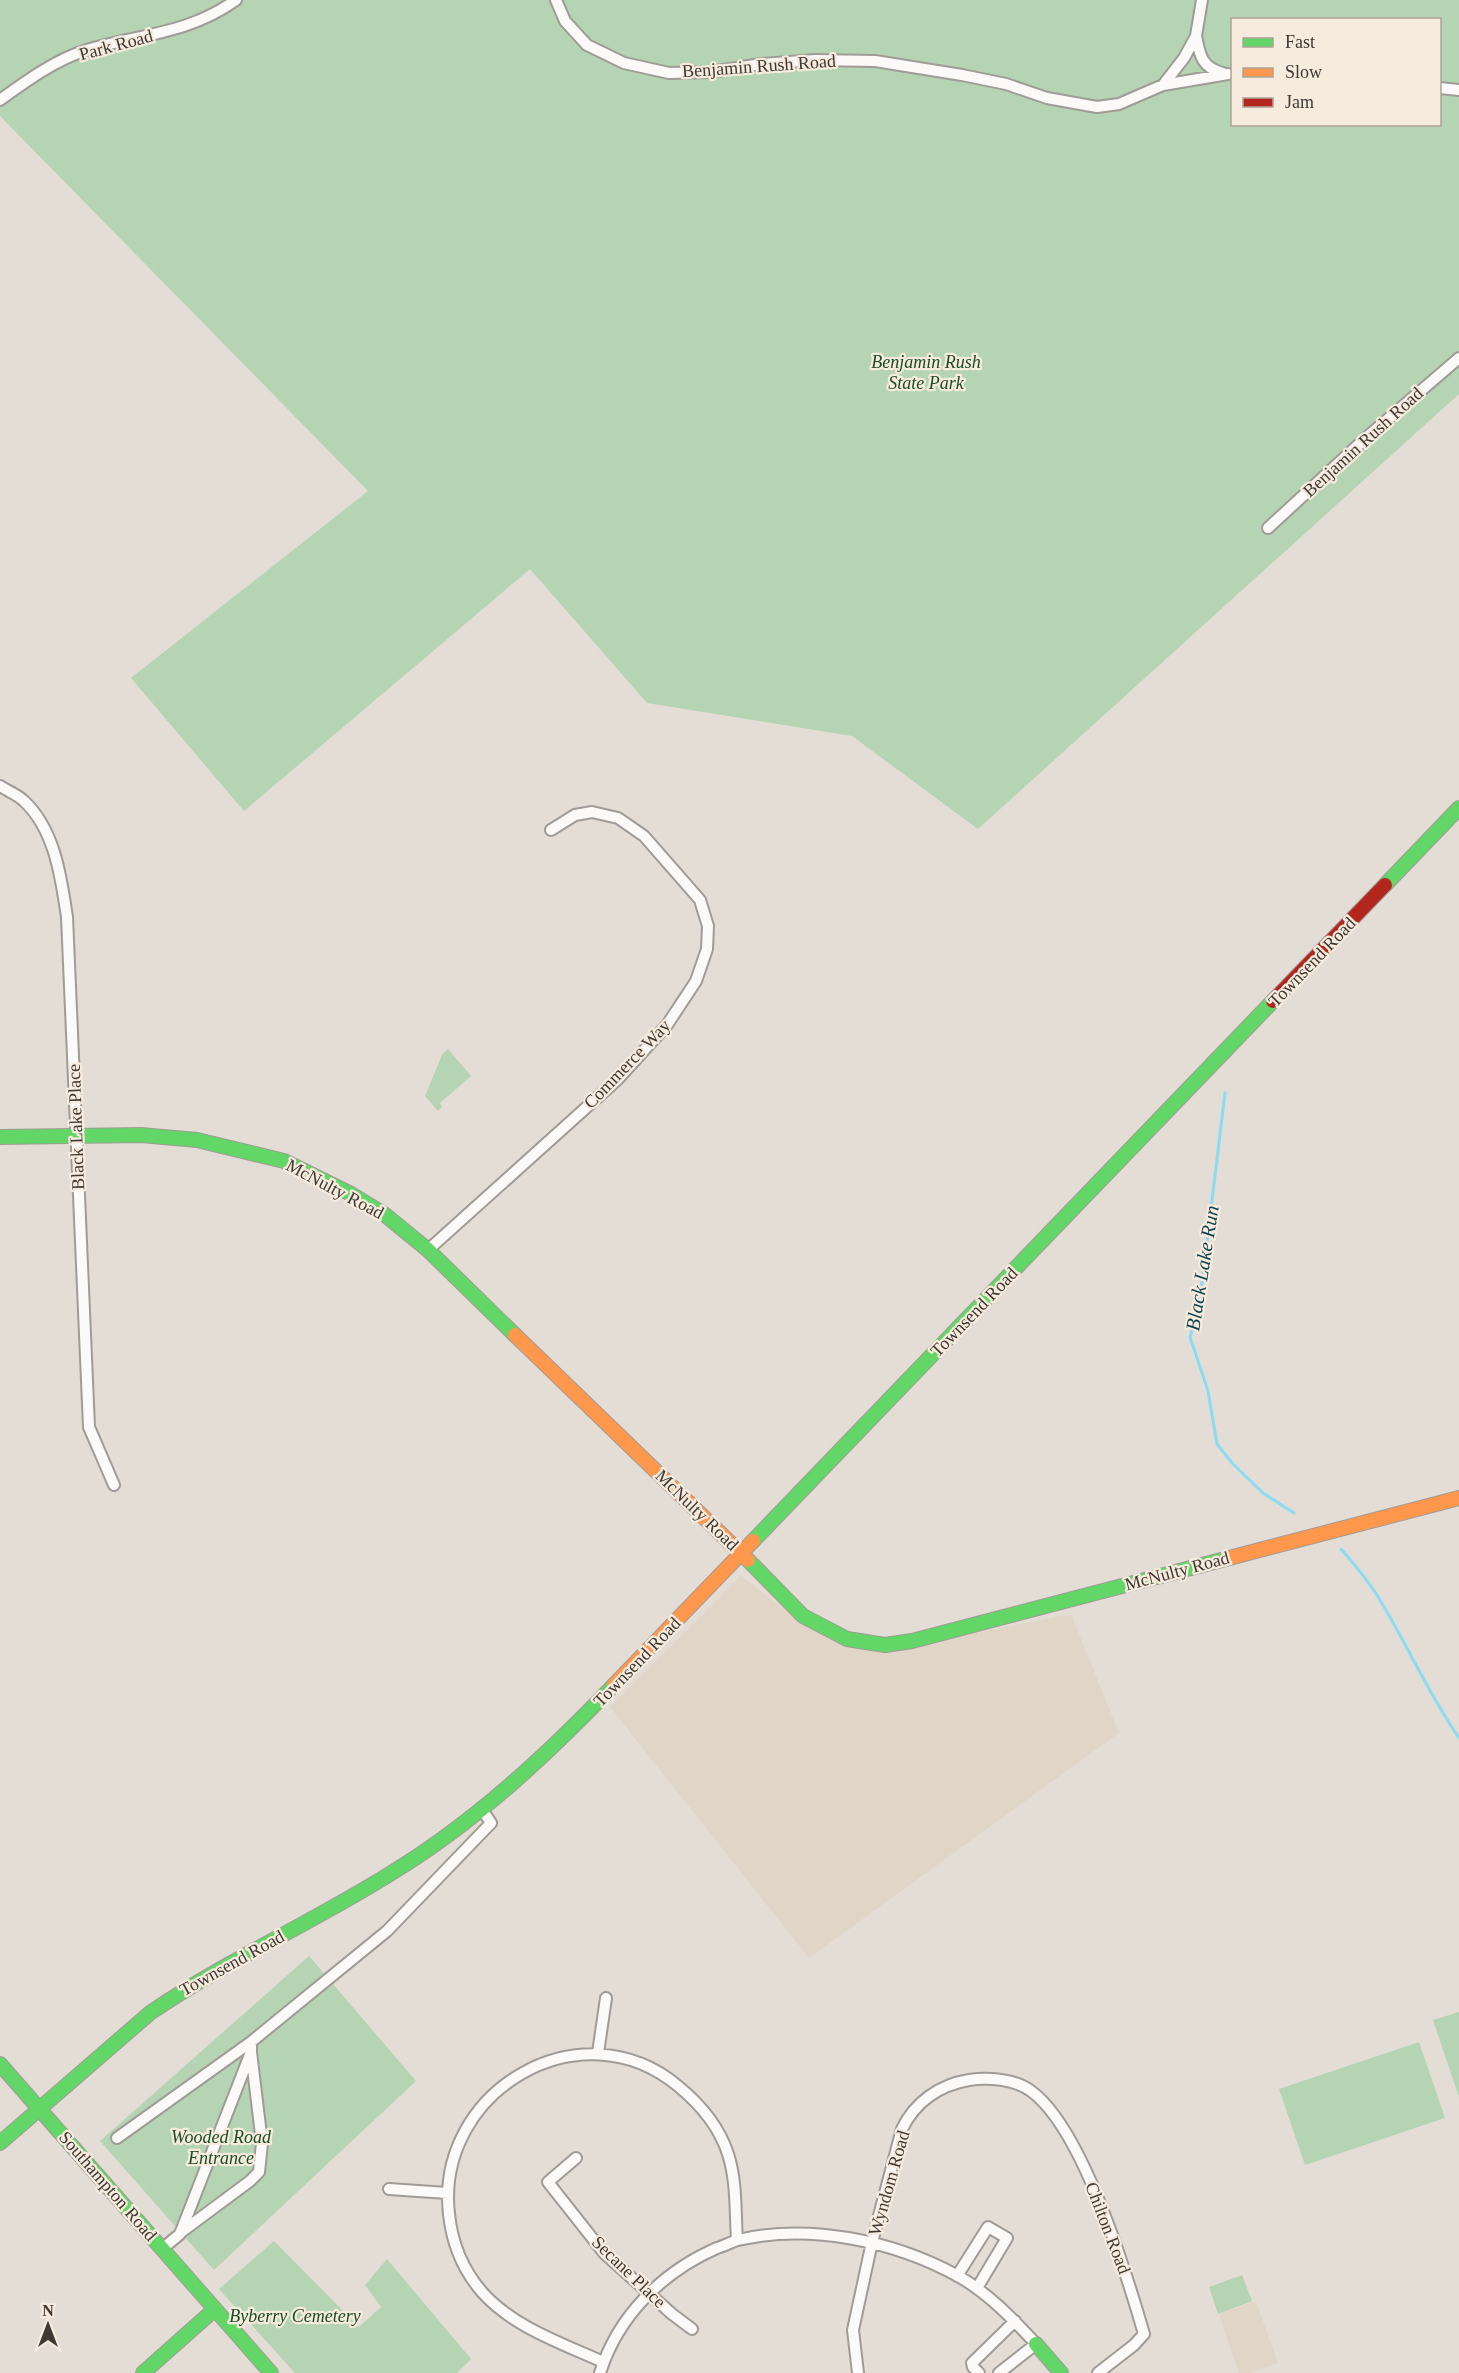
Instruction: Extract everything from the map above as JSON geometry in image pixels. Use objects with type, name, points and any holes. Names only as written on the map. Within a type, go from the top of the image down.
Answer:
[{"type":"street","name":"Park Road","points":[[0,100],[57,64],[81,52],[182,28],[224,9],[236,0]]},
{"type":"street","name":"Benjamin Rush Road","points":[[556,0],[564,21],[587,45],[624,63],[669,73],[711,72],[761,64],[815,60],[875,61],[1006,84],[1047,98],[1097,107],[1119,104],[1163,85],[1230,74]]},
{"type":"street","name":"Benjamin Rush Road","points":[[1163,85],[1184,58],[1196,36],[1202,0]]},
{"type":"street","name":"Benjamin Rush Road","points":[[1196,36],[1200,56],[1211,70],[1230,74]]},
{"type":"street","points":[[1441,88],[1459,90]]},
{"type":"street","name":"Benjamin Rush Road","points":[[1268,528],[1367,437],[1459,358]]},
{"type":"street","name":"Black Lake Place","points":[[0,786],[23,799],[46,830],[60,871],[68,917],[89,1428],[114,1485]]},
{"type":"street","name":"Townsend Road","points":[[0,2143],[171,1997],[211,1972],[340,1904],[423,1853],[532,1766],[588,1712],[1459,808]]},
{"type":"street","name":"Commerce Way","points":[[428,1250],[618,1078],[667,1024],[696,981],[707,949],[708,926],[700,900],[644,836],[618,818],[592,812],[575,815],[551,830]]},
{"type":"street","name":"McNulty Road","points":[[0,1137],[141,1135],[197,1140],[284,1161],[326,1180],[384,1214],[428,1250],[741,1553],[803,1617],[847,1639],[885,1645],[912,1641],[1459,1498]]},
{"type":"street","points":[[117,2138],[251,2047],[387,1931],[491,1823],[482,1808]]},
{"type":"street","points":[[598,2053],[606,1998]]},
{"type":"street","points":[[180,2234],[251,2047]]},
{"type":"street","points":[[162,2249],[259,2172],[262,2143],[251,2047]]},
{"type":"street","points":[[737,2240],[734,2183],[728,2154],[714,2123],[690,2096],[665,2074],[623,2056],[598,2053],[540,2064],[507,2082],[482,2105],[465,2130],[451,2161],[447,2193],[451,2232],[462,2264],[482,2292],[508,2316],[601,2368],[618,2331],[648,2293],[701,2255],[737,2240],[809,2234],[872,2242],[929,2262],[957,2276],[977,2288],[1017,2323],[1061,2373]]},
{"type":"street","name":"Southampton Road","points":[[0,2064],[271,2373]]},
{"type":"street","name":"Wyndom Road","points":[[858,2373],[853,2330],[872,2242],[902,2129],[909,2115],[918,2105],[950,2083],[982,2078],[1020,2085]]},
{"type":"street","name":"Chilton Road","points":[[1020,2085],[1029,2089],[1047,2105],[1083,2163],[1127,2277],[1144,2334],[1134,2345],[1098,2373]]},
{"type":"street","name":"Secane Place","points":[[576,2158],[548,2182],[604,2253],[692,2329]]},
{"type":"street","points":[[389,2189],[447,2193]]},
{"type":"street","points":[[957,2276],[988,2227],[1007,2238],[977,2288]]},
{"type":"street","points":[[143,2373],[215,2309]]},
{"type":"street","points":[[979,2373],[972,2363],[1017,2323]]},
{"type":"street","points":[[999,2373],[1036,2344]]},
{"type":"shaded area","points":[[741,1576],[802,1623],[841,1645],[864,1649],[910,1646],[1071,1614],[1119,1733],[809,1958],[610,1707]]},
{"type":"shaded area","points":[[1256,2301],[1278,2363],[1249,2373],[1239,2373],[1219,2314]]},
{"type":"green space","name":"Benjamin Rush State Park","points":[[0,0],[1459,0],[1459,394],[978,829],[852,736],[647,703],[530,569],[244,811],[131,678],[368,491],[0,116]]},
{"type":"green space","points":[[448,1049],[471,1076],[440,1103],[442,1107],[438,1111],[425,1096],[442,1055]]},
{"type":"green space","name":"Wooded Road Entrance","points":[[309,1956],[416,2081],[214,2270],[100,2141]]},
{"type":"green space","points":[[1459,2012],[1459,2097],[1433,2020]]},
{"type":"green space","points":[[1419,2042],[1445,2118],[1305,2165],[1279,2089]]},
{"type":"green space","name":"Byberry Cemetery","points":[[274,2241],[359,2327],[381,2307],[365,2285],[387,2259],[471,2359],[457,2373],[295,2373],[219,2289]]},
{"type":"green space","points":[[1242,2275],[1252,2301],[1218,2314],[1209,2287]]},
{"type":"waterway","name":"Black Lake Run","points":[[1225,1093],[1199,1308],[1190,1337],[1208,1391],[1217,1444],[1233,1464],[1263,1493],[1294,1513]]},
{"type":"waterway","name":"Black Lake Run","points":[[1341,1549],[1378,1597],[1459,1738]]},
{"type":"traffic: fast","points":[[1385,885],[1459,808]]},
{"type":"traffic: fast","points":[[753,1541],[1273,1001]]},
{"type":"traffic: fast","points":[[0,1137],[141,1135],[197,1140],[284,1161],[351,1194],[384,1214],[428,1250],[515,1335]]},
{"type":"traffic: fast","points":[[748,1560],[803,1616],[847,1639],[885,1645],[912,1641],[1229,1558]]},
{"type":"traffic: fast","points":[[0,2143],[150,2013],[209,1976],[393,1872],[453,1831],[510,1786],[614,1685]]},
{"type":"traffic: fast","points":[[0,2064],[271,2373]]},
{"type":"traffic: fast","points":[[143,2373],[215,2309]]},
{"type":"traffic: fast","points":[[1036,2344],[1061,2373]]},
{"type":"traffic: slow","points":[[515,1335],[748,1560]]},
{"type":"traffic: slow","points":[[1229,1558],[1459,1498]]},
{"type":"traffic: slow","points":[[614,1685],[753,1541]]},
{"type":"traffic: jam","points":[[1273,1001],[1385,885]]}]
